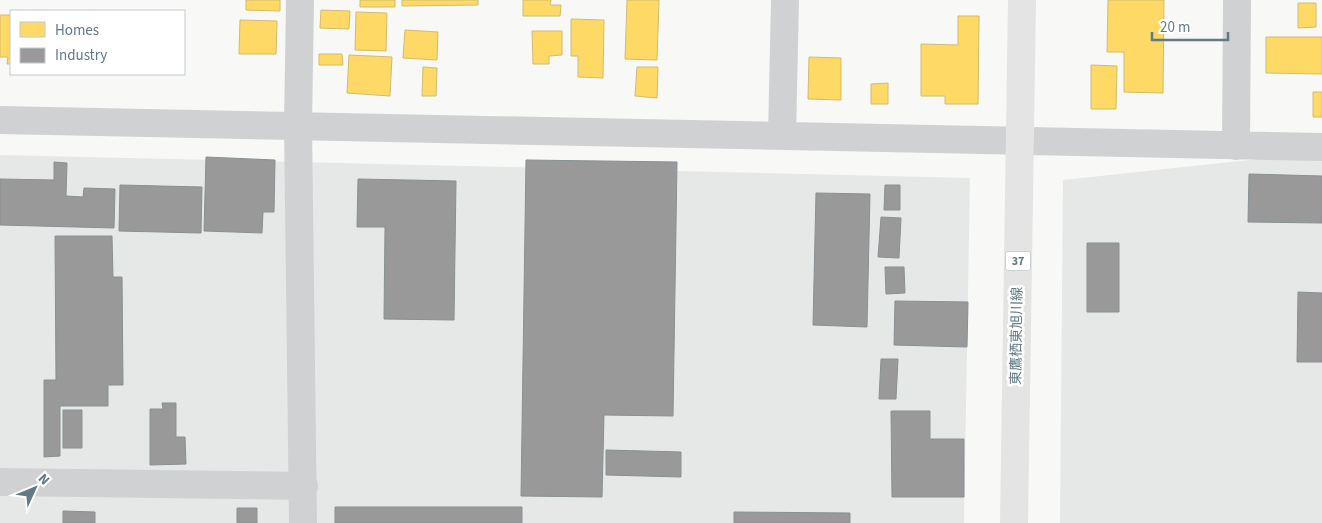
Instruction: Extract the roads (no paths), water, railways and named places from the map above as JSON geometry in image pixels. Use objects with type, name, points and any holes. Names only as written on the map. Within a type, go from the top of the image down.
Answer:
[{"type":"main road","name":"東鷹栖東旭川線","points":[[1014,523],[1022,0]]},
{"type":"street","points":[[300,0],[298,125],[303,523]]},
{"type":"street","points":[[782,136],[785,0]]},
{"type":"street","points":[[1236,146],[1237,0]]},
{"type":"street","points":[[0,120],[1322,147]]},
{"type":"street","points":[[0,482],[304,486]]}]
